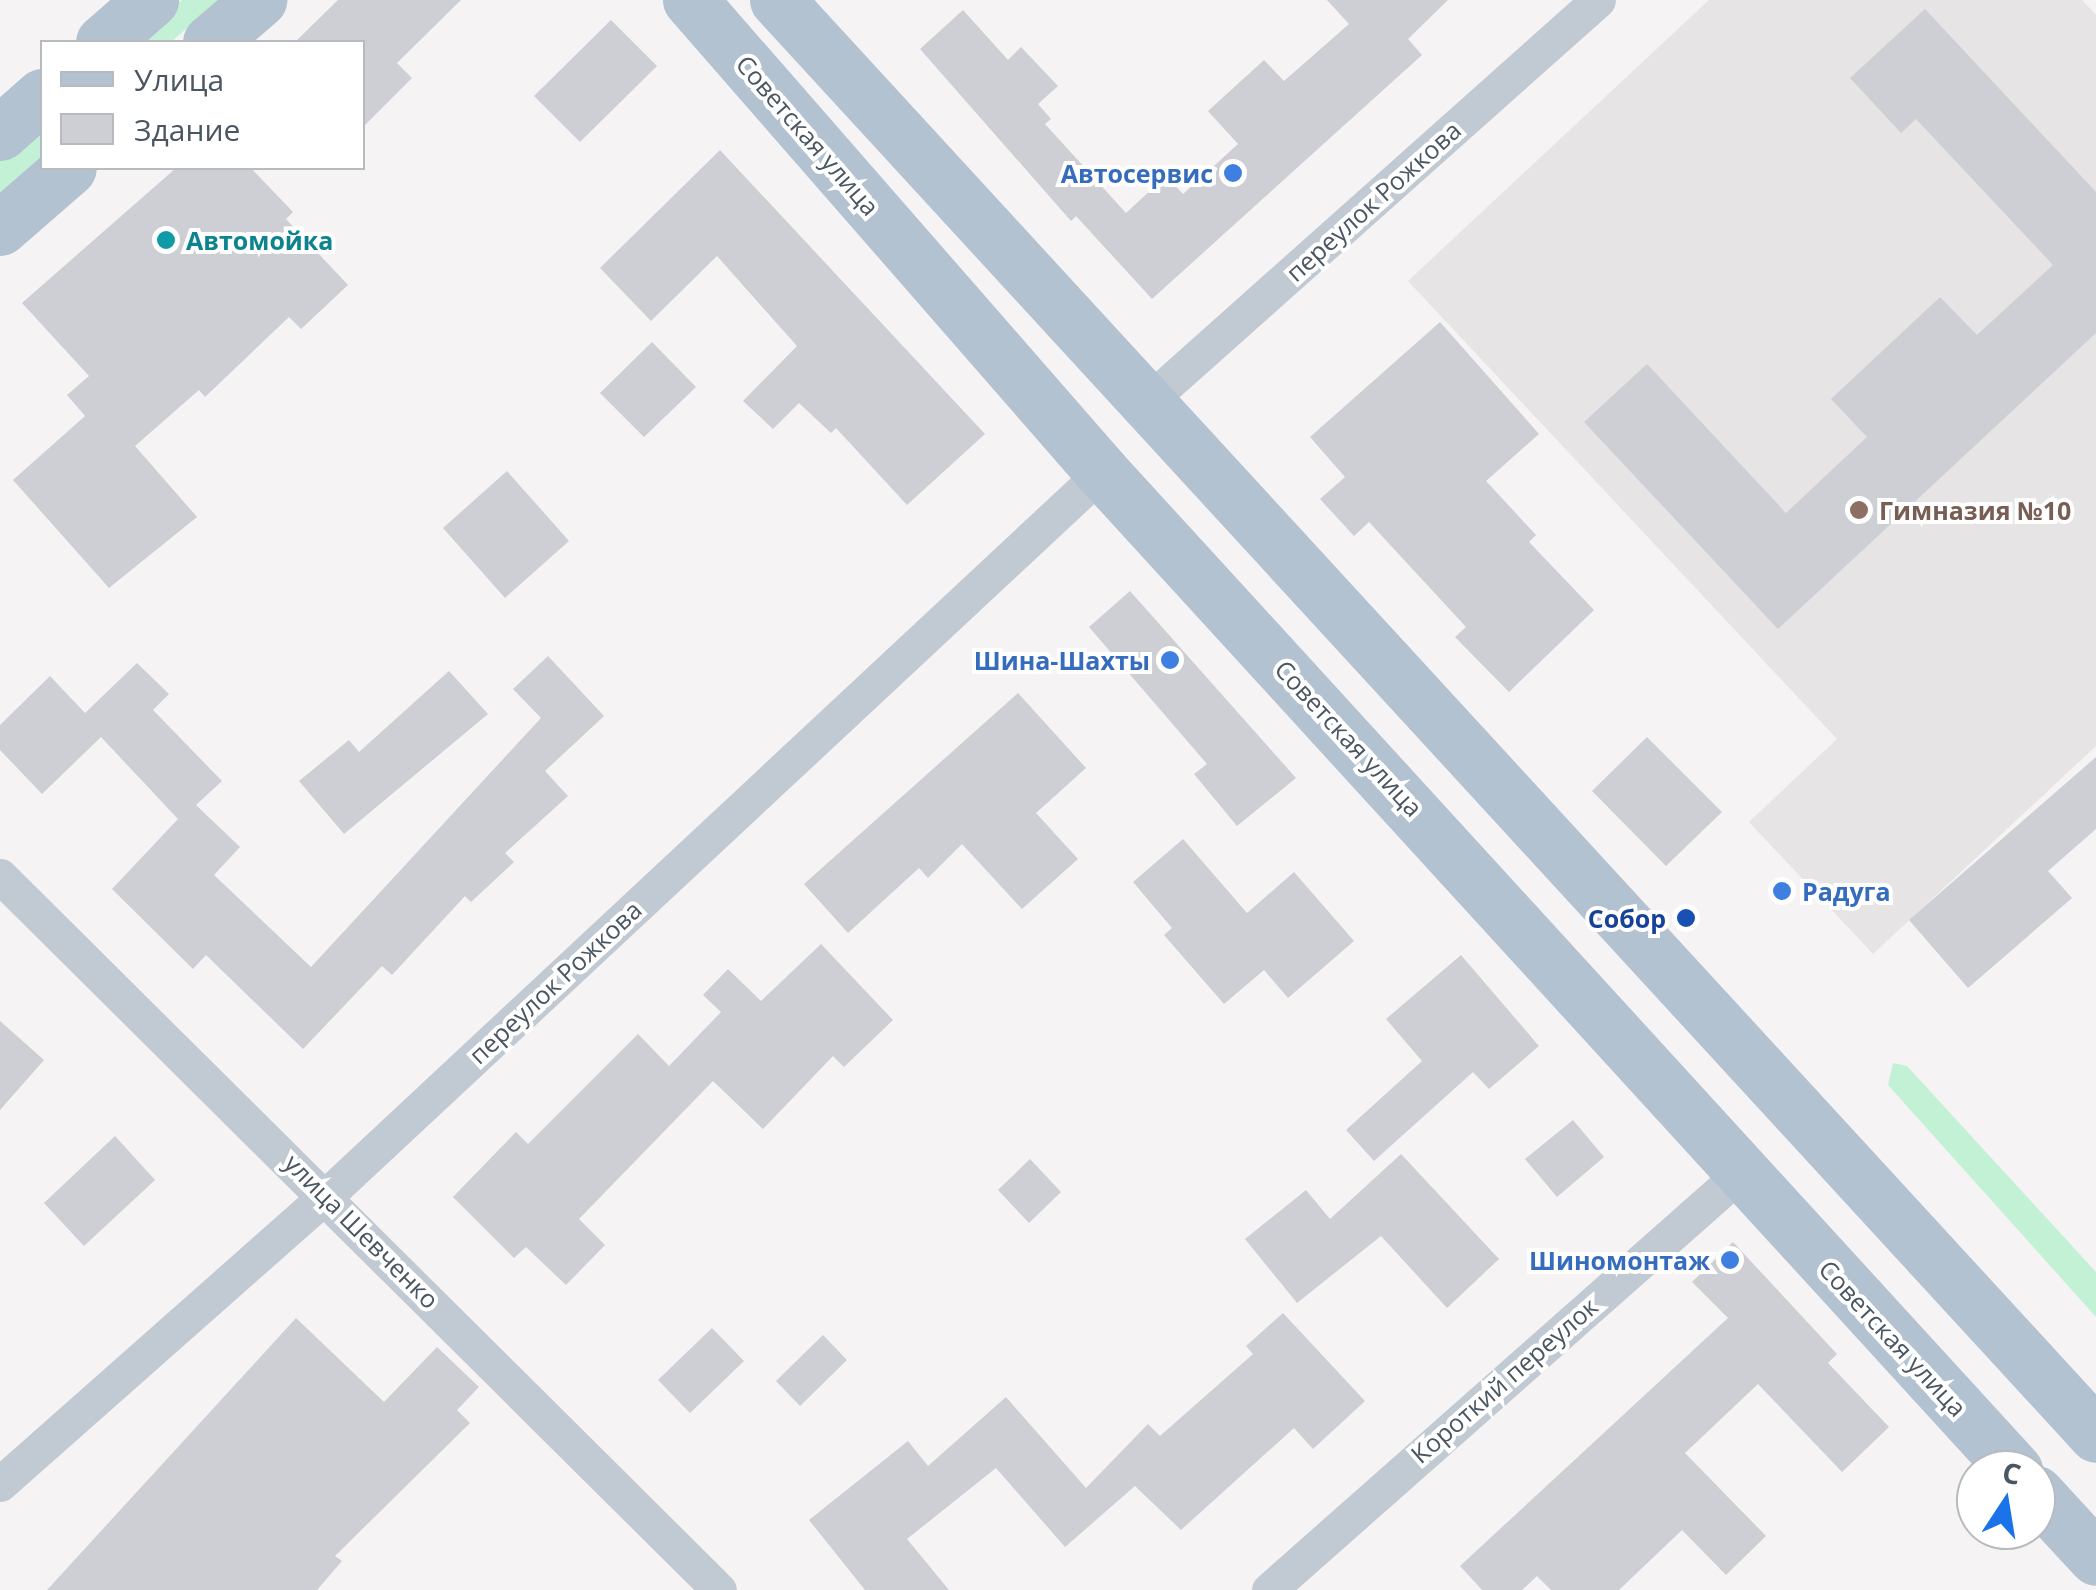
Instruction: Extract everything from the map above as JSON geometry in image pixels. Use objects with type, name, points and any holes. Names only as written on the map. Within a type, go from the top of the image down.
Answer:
[{"type":"main road","points":[[104,40],[151,0]]},
{"type":"main road","points":[[212,40],[258,0]]},
{"type":"main road","name":"Советская улица","points":[[690,0],[1102,472],[1625,1037],[1740,1173],[1996,1450]]},
{"type":"main road","points":[[777,0],[2096,1436]]},
{"type":"main road","points":[[0,133],[40,98]]},
{"type":"main road","points":[[0,228],[67,170]]},
{"type":"main road","points":[[2056,1515],[2096,1558]]},
{"type":"street","name":"переулок Рожкова","points":[[1147,402],[1598,0]]},
{"type":"street","name":"переулок Рожкова","points":[[0,1484],[328,1195],[1102,472]]},
{"type":"street","name":"улица Шевченко","points":[[0,876],[328,1195],[719,1590]]},
{"type":"street","name":"Короткий переулок","points":[[1269,1590],[1740,1173]]},
{"type":"shaded area","name":"Гимназия №10","points":[[1709,0],[2082,0],[2096,15],[2096,746],[1873,954],[1749,822],[1837,739],[1408,281]]},
{"type":"green space","points":[[182,0],[219,0],[173,40],[136,40]]},
{"type":"green space","points":[[40,125],[40,158],[0,194],[0,161]]},
{"type":"green space","points":[[1893,1063],[1907,1066],[2096,1272],[2096,1317],[1888,1085]]},
{"type":"building","points":[[338,0],[461,0],[397,63],[412,78],[365,125],[365,40],[297,40]]},
{"type":"building","points":[[1327,0],[1448,0],[1408,39],[1422,55],[1152,299],[1076,216],[1071,221],[920,49],[963,10],[1008,60],[1021,47],[1058,86],[1038,104],[1051,119],[1045,124],[1126,213],[1166,176],[1183,194],[1238,144],[1208,111],[1264,60],[1284,81],[1349,24]]},
{"type":"building","points":[[1925,9],[2096,192],[2096,333],[1778,629],[1584,422],[1647,364],[1786,513],[1867,437],[1831,399],[1940,297],[1977,335],[2053,265],[1916,119],[1901,133],[1850,78]]},
{"type":"building","points":[[611,20],[657,66],[580,142],[534,96]]},
{"type":"building","points":[[720,150],[985,434],[907,505],[836,428],[831,433],[799,403],[773,429],[743,401],[797,346],[717,256],[651,321],[600,268]]},
{"type":"building","points":[[174,170],[253,170],[293,212],[286,219],[348,285],[301,329],[289,317],[205,397],[199,390],[135,446],[197,517],[109,588],[13,480],[85,416],[67,395],[89,376],[22,303]]},
{"type":"building","points":[[1440,322],[1539,434],[1486,481],[1536,535],[1529,542],[1594,610],[1509,692],[1455,637],[1466,627],[1369,522],[1354,536],[1320,499],[1345,477],[1310,437]]},
{"type":"building","points":[[652,342],[696,387],[644,437],[600,393]]},
{"type":"building","points":[[507,471],[569,541],[505,598],[443,528]]},
{"type":"building","points":[[1130,591],[1296,778],[1237,826],[1194,774],[1207,764],[1089,627]]},
{"type":"building","points":[[548,656],[604,716],[545,771],[568,796],[505,853],[514,862],[471,902],[465,896],[392,975],[382,966],[303,1049],[206,955],[193,969],[112,889],[178,819],[101,737],[42,794],[0,750],[0,725],[50,676],[85,713],[137,663],[169,694],[153,710],[222,781],[196,805],[240,847],[214,875],[311,967],[541,718],[513,689]]},
{"type":"building","points":[[449,671],[488,714],[344,834],[299,781],[349,740],[359,752]]},
{"type":"building","points":[[1018,693],[1086,768],[1036,813],[1078,859],[1022,909],[962,844],[928,878],[919,868],[848,933],[804,884]]},
{"type":"building","points":[[1647,737],[1722,812],[1666,866],[1592,791]]},
{"type":"building","points":[[2096,757],[2096,829],[2048,871],[2072,898],[1968,988],[1909,920]]},
{"type":"building","points":[[1183,839],[1247,913],[1294,872],[1354,941],[1288,998],[1264,970],[1224,1004],[1164,935],[1172,928],[1133,882]]},
{"type":"building","points":[[821,944],[893,1020],[844,1067],[833,1056],[763,1129],[713,1081],[579,1219],[605,1245],[566,1285],[526,1247],[514,1258],[453,1197],[516,1132],[528,1144],[638,1034],[669,1066],[721,1012],[703,995],[728,969],[761,1001]]},
{"type":"building","points":[[1461,955],[1539,1046],[1489,1089],[1473,1072],[1374,1161],[1346,1130],[1422,1061],[1386,1019]]},
{"type":"building","points":[[0,1021],[44,1060],[0,1110]]},
{"type":"building","points":[[1573,1120],[1604,1157],[1557,1197],[1525,1159]]},
{"type":"building","points":[[115,1136],[155,1180],[84,1246],[44,1203]]},
{"type":"building","points":[[1401,1154],[1499,1259],[1447,1308],[1381,1236],[1297,1303],[1245,1239],[1306,1190],[1330,1219]]},
{"type":"building","points":[[1030,1159],[1061,1192],[1029,1223],[998,1190]]},
{"type":"building","points":[[1733,1242],[1837,1354],[1828,1363],[1889,1427],[1842,1472],[1758,1384],[1685,1453],[1766,1536],[1726,1575],[1682,1530],[1619,1590],[1551,1590],[1537,1576],[1522,1590],[1482,1590],[1460,1566],[1728,1318],[1692,1282]]},
{"type":"building","points":[[1283,1313],[1365,1401],[1313,1449],[1294,1428],[1181,1530],[1135,1486],[1065,1547],[996,1468],[907,1539],[949,1590],[865,1590],[809,1520],[908,1441],[928,1466],[1006,1397],[1086,1488],[1148,1424],[1160,1436],[1253,1354],[1246,1346]]},
{"type":"building","points":[[296,1318],[384,1402],[437,1347],[479,1387],[457,1410],[470,1423],[335,1556],[342,1561],[317,1590],[47,1590]]},
{"type":"building","points":[[712,1328],[744,1361],[690,1413],[658,1380]]},
{"type":"building","points":[[823,1335],[847,1360],[800,1406],[776,1381]]},
{"type":"place","name":"Автосервис","points":[[1233,173]]},
{"type":"place","name":"Автомойка","points":[[166,240]]},
{"type":"place","name":"Гимназия №10","points":[[1859,510]]},
{"type":"place","name":"Шина-Шахты","points":[[1170,660]]},
{"type":"place","name":"Радуга","points":[[1782,891]]},
{"type":"place","name":"Собор","points":[[1686,918]]},
{"type":"place","name":"Шиномонтаж","points":[[1730,1260]]}]
